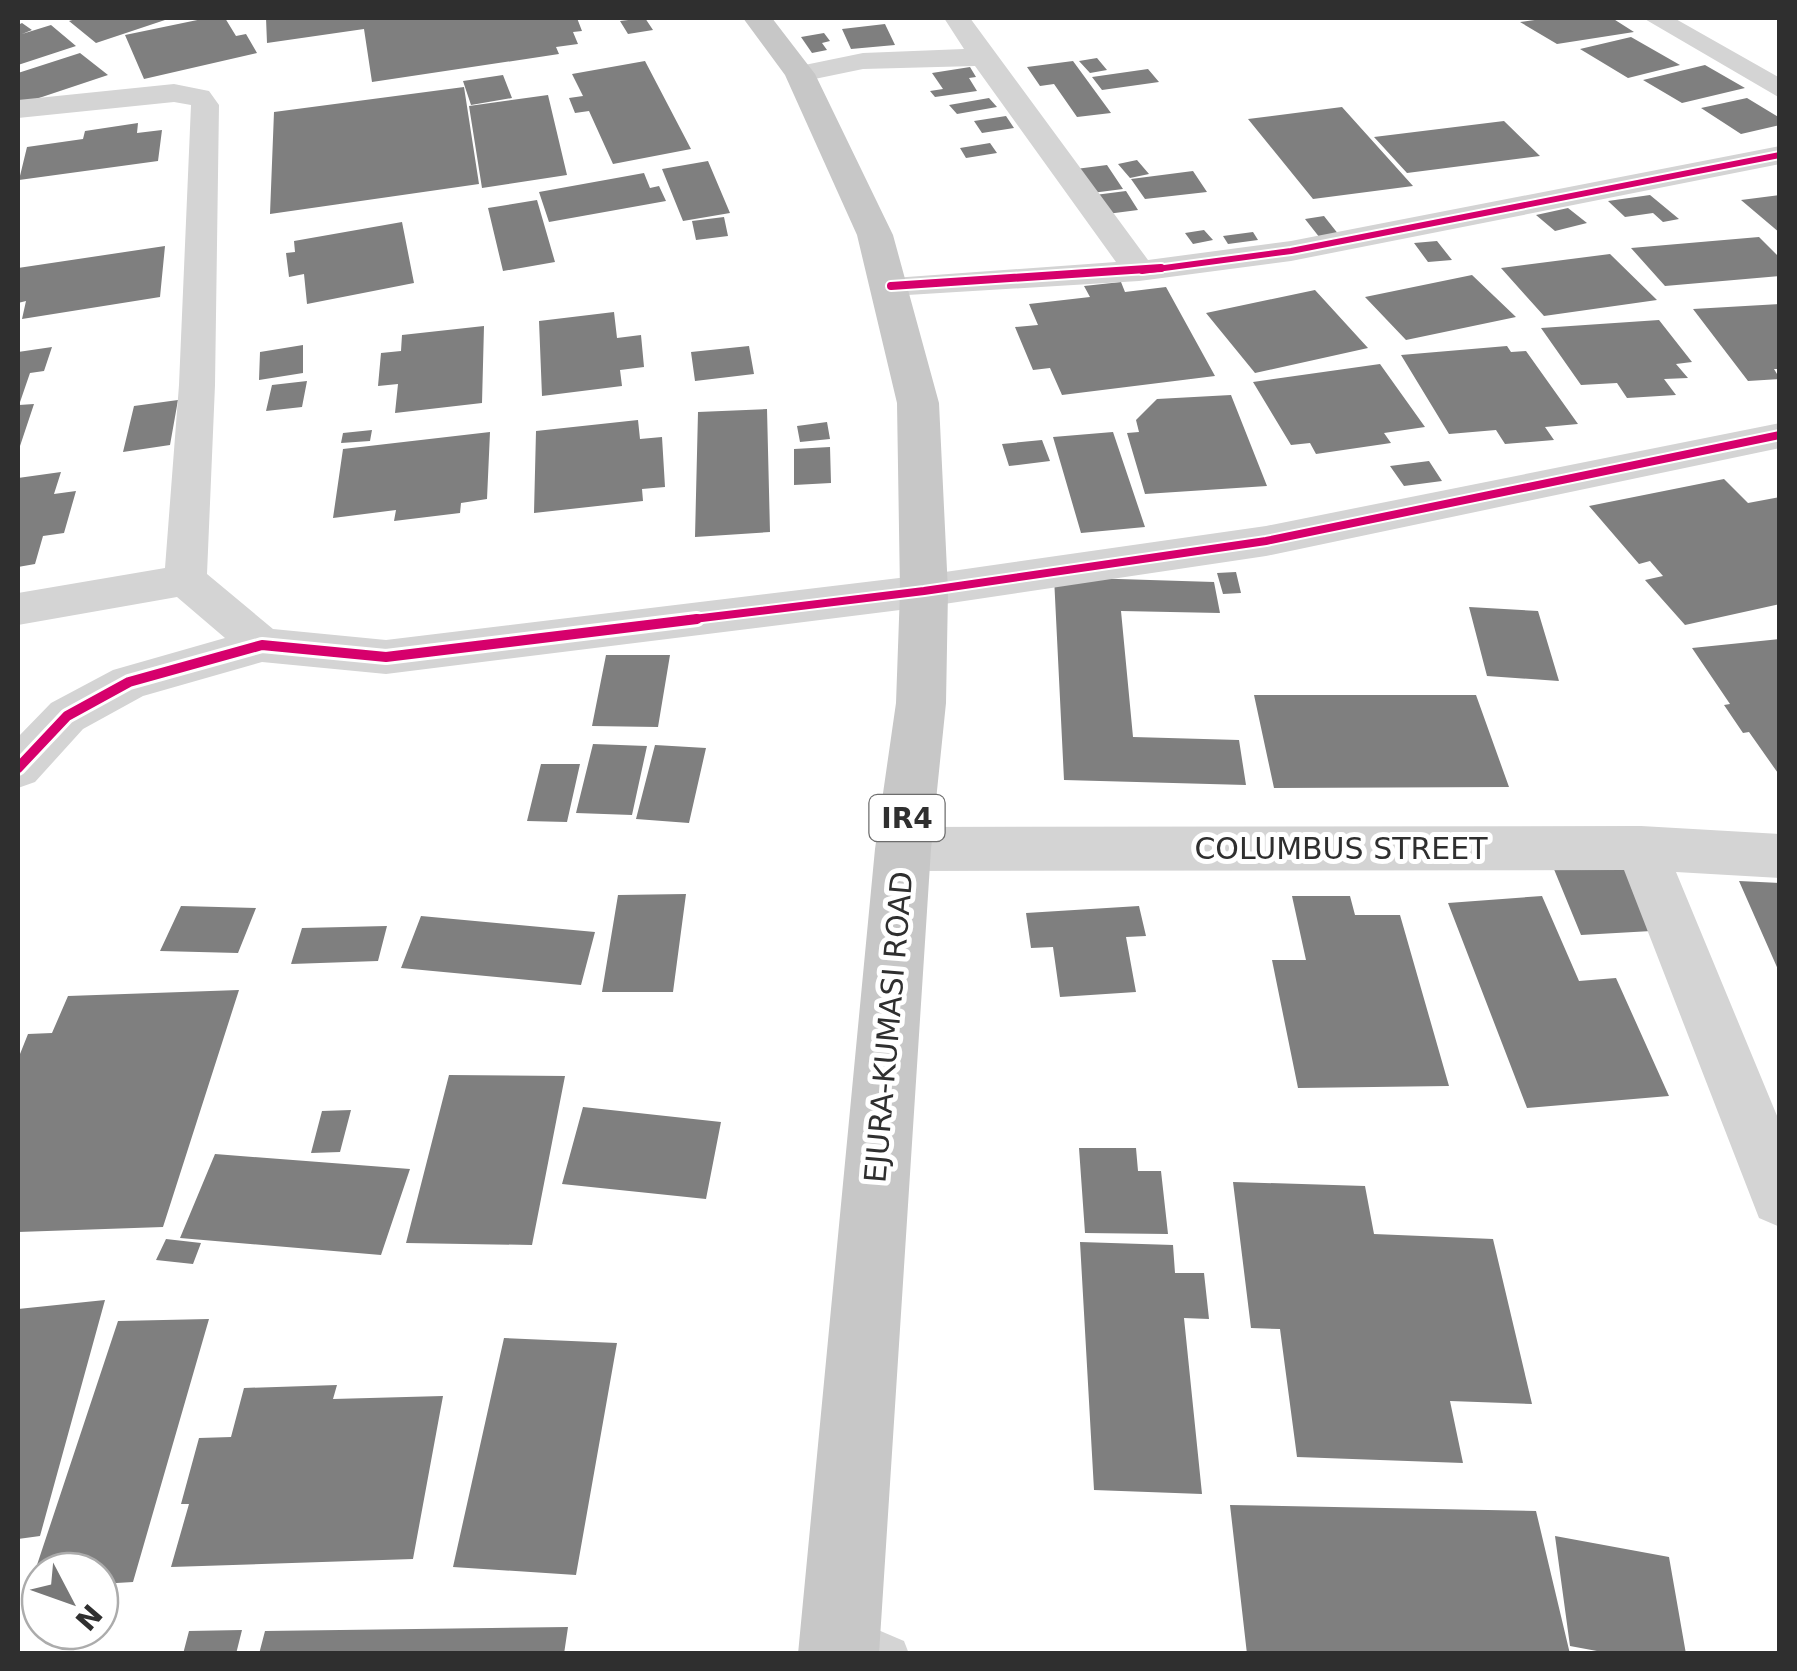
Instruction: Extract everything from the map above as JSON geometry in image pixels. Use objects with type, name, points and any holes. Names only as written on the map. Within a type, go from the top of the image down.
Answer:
[{"type":"main road","name":"EJURA-KUMASI ROAD","points":[[757,18],[800,74],[875,235],[918,403],[924,591],[921,703],[903,849],[839,1643]]},
{"type":"street","points":[[957,18],[1138,271]]},
{"type":"street","points":[[1656,18],[1780,90]]},
{"type":"street","points":[[800,74],[863,61],[983,56]]},
{"type":"street","points":[[18,109],[174,93],[199,97],[205,104],[197,385],[186,580]]},
{"type":"street","points":[[891,286],[1138,271],[1291,252],[1780,154]]},
{"type":"street","points":[[18,768],[67,716],[128,682],[262,646],[386,656],[924,591],[1266,541],[1780,436]]},
{"type":"street","points":[[18,609],[186,580]]},
{"type":"street","points":[[186,580],[262,646]]},
{"type":"street","points":[[1642,848],[1780,1197]]},
{"type":"street","name":"COLUMBUS STREET","points":[[903,849],[1642,848],[1780,856]]},
{"type":"lane","points":[[839,1643],[891,1654]]},
{"type":"building","points":[[171,18],[96,43],[69,21]]},
{"type":"building","points":[[207,18],[225,18],[236,36],[246,34],[257,53],[144,79],[125,35]]},
{"type":"building","points":[[266,18],[577,18],[582,31],[573,32],[578,44],[556,47],[559,54],[372,82],[364,29],[267,43]]},
{"type":"building","points":[[645,18],[653,30],[628,34],[620,21]]},
{"type":"building","points":[[1612,18],[1634,32],[1557,44],[1520,22]]},
{"type":"building","points":[[22,23],[32,30],[22,34],[51,25],[76,46],[18,65],[18,25]]},
{"type":"building","points":[[885,24],[895,45],[851,49],[842,29]]},
{"type":"building","points":[[824,33],[830,41],[822,43],[827,50],[812,53],[801,37]]},
{"type":"building","points":[[1631,37],[1680,65],[1628,78],[1580,49]]},
{"type":"building","points":[[80,53],[108,75],[18,105],[18,73]]},
{"type":"building","points":[[1097,58],[1107,70],[1090,73],[1079,61]]},
{"type":"building","points":[[645,61],[691,149],[613,164],[589,111],[575,113],[569,98],[583,96],[572,74]]},
{"type":"building","points":[[1073,61],[1111,113],[1077,117],[1054,84],[1040,86],[1027,67]]},
{"type":"building","points":[[1705,65],[1745,88],[1682,103],[1643,80]]},
{"type":"building","points":[[970,67],[976,77],[969,78],[977,91],[935,97],[930,91],[943,89],[932,73]]},
{"type":"building","points":[[1148,69],[1159,82],[1102,90],[1092,77]]},
{"type":"building","points":[[503,75],[512,98],[471,105],[463,81]]},
{"type":"building","points":[[464,87],[479,184],[270,214],[274,112]]},
{"type":"building","points":[[548,95],[567,175],[482,188],[469,106]]},
{"type":"building","points":[[989,98],[997,107],[957,114],[949,105]]},
{"type":"building","points":[[1747,98],[1780,118],[1780,125],[1741,134],[1701,108]]},
{"type":"building","points":[[1342,107],[1413,186],[1313,199],[1248,119]]},
{"type":"building","points":[[1006,116],[1014,128],[982,133],[974,121]]},
{"type":"building","points":[[1504,121],[1540,156],[1407,173],[1374,137]]},
{"type":"building","points":[[138,123],[137,133],[162,130],[158,161],[19,180],[27,147],[83,139],[85,131]]},
{"type":"building","points":[[990,143],[997,153],[966,158],[960,148]]},
{"type":"building","points":[[1137,160],[1149,174],[1130,178],[1118,164]]},
{"type":"building","points":[[708,161],[730,213],[683,221],[662,169]]},
{"type":"building","points":[[1107,165],[1123,189],[1084,194],[1068,170]]},
{"type":"building","points":[[1193,171],[1207,192],[1145,199],[1131,179]]},
{"type":"building","points":[[644,173],[650,188],[659,186],[666,201],[549,222],[539,192]]},
{"type":"building","points":[[1126,191],[1138,210],[1107,214],[1095,195]]},
{"type":"building","points":[[1650,195],[1679,219],[1663,222],[1653,213],[1625,217],[1608,201]]},
{"type":"building","points":[[1780,195],[1780,233],[1741,200]]},
{"type":"building","points":[[537,200],[555,262],[503,271],[488,208]]},
{"type":"building","points":[[1568,208],[1587,223],[1555,231],[1536,215]]},
{"type":"building","points":[[1324,216],[1339,235],[1320,238],[1305,219]]},
{"type":"building","points":[[724,217],[728,236],[696,240],[692,221]]},
{"type":"building","points":[[402,222],[414,283],[307,304],[304,274],[289,277],[286,253],[295,252],[294,241]]},
{"type":"building","points":[[1204,230],[1213,240],[1193,244],[1185,233]]},
{"type":"building","points":[[1253,232],[1258,240],[1228,244],[1223,236]]},
{"type":"building","points":[[1759,237],[1780,258],[1780,276],[1665,286],[1631,248]]},
{"type":"building","points":[[1437,241],[1452,260],[1428,262],[1414,243]]},
{"type":"building","points":[[165,246],[160,297],[22,319],[26,301],[18,303],[18,268]]},
{"type":"building","points":[[1610,254],[1657,300],[1544,316],[1501,268]]},
{"type":"building","points":[[1472,275],[1516,317],[1406,340],[1365,297]]},
{"type":"building","points":[[1121,282],[1125,292],[1166,287],[1215,376],[1062,395],[1050,368],[1033,370],[1015,327],[1038,325],[1029,304],[1090,297],[1084,286]]},
{"type":"building","points":[[1315,290],[1368,348],[1255,373],[1206,313]]},
{"type":"building","points":[[1780,304],[1780,369],[1774,369],[1780,379],[1748,381],[1693,309]]},
{"type":"building","points":[[614,312],[617,338],[641,335],[644,367],[620,370],[622,386],[542,396],[539,321]]},
{"type":"building","points":[[1659,320],[1692,362],[1676,364],[1688,378],[1664,379],[1676,395],[1627,398],[1617,383],[1581,385],[1541,328]]},
{"type":"building","points":[[484,326],[482,403],[395,413],[398,384],[378,386],[381,353],[401,351],[402,335]]},
{"type":"building","points":[[303,345],[303,373],[259,380],[260,352]]},
{"type":"building","points":[[749,346],[754,374],[695,381],[691,352]]},
{"type":"building","points":[[1507,346],[1511,352],[1526,351],[1578,424],[1545,427],[1554,440],[1505,444],[1496,430],[1449,434],[1401,355]]},
{"type":"building","points":[[52,347],[44,371],[30,373],[19,405],[34,404],[18,452],[18,352]]},
{"type":"building","points":[[1380,364],[1425,427],[1384,433],[1391,443],[1316,454],[1310,443],[1291,445],[1253,382]]},
{"type":"building","points":[[307,381],[302,407],[266,411],[272,385]]},
{"type":"building","points":[[1231,395],[1267,486],[1145,494],[1127,433],[1139,432],[1136,420],[1157,399]]},
{"type":"building","points":[[178,400],[170,445],[123,452],[134,406]]},
{"type":"building","points":[[767,409],[770,532],[695,537],[698,412]]},
{"type":"building","points":[[638,420],[640,439],[662,437],[665,487],[642,489],[643,501],[534,513],[536,431]]},
{"type":"building","points":[[827,422],[830,439],[800,442],[797,426]]},
{"type":"building","points":[[372,430],[370,441],[341,443],[343,433]]},
{"type":"building","points":[[490,432],[487,499],[461,503],[460,513],[394,521],[396,510],[333,518],[343,449]]},
{"type":"building","points":[[1113,432],[1145,527],[1081,533],[1053,437]]},
{"type":"building","points":[[1042,440],[1050,461],[1009,466],[1002,444]]},
{"type":"building","points":[[830,447],[831,483],[794,485],[794,449]]},
{"type":"building","points":[[1429,461],[1442,481],[1404,486],[1390,466]]},
{"type":"building","points":[[61,472],[54,494],[76,491],[64,533],[43,536],[35,564],[18,567],[18,478]]},
{"type":"building","points":[[1724,479],[1748,503],[1780,497],[1780,604],[1685,625],[1645,580],[1663,576],[1650,561],[1639,564],[1589,506]]},
{"type":"building","points":[[1236,572],[1241,593],[1223,594],[1217,573]]},
{"type":"building","points":[[1054,577],[1214,582],[1220,613],[1121,611],[1133,737],[1239,740],[1246,785],[1064,780]]},
{"type":"building","points":[[1469,607],[1538,611],[1559,681],[1487,676]]},
{"type":"building","points":[[1780,639],[1780,776],[1749,732],[1743,733],[1724,705],[1730,704],[1692,648]]},
{"type":"building","points":[[606,655],[670,655],[658,727],[592,726]]},
{"type":"building","points":[[1254,695],[1476,695],[1509,787],[1274,788]]},
{"type":"building","points":[[593,744],[647,746],[632,815],[576,813]]},
{"type":"building","points":[[655,745],[706,748],[689,823],[636,819]]},
{"type":"building","points":[[541,764],[580,764],[567,822],[527,821]]},
{"type":"building","points":[[1634,858],[1669,930],[1581,935],[1551,862]]},
{"type":"building","points":[[1739,881],[1780,883],[1780,974]]},
{"type":"building","points":[[686,894],[673,992],[602,992],[618,895]]},
{"type":"building","points":[[1292,896],[1350,896],[1355,915],[1400,915],[1449,1086],[1298,1088],[1272,960],[1306,960]]},
{"type":"building","points":[[1542,896],[1579,981],[1616,978],[1669,1096],[1527,1108],[1448,903]]},
{"type":"building","points":[[181,906],[256,908],[238,953],[160,951]]},
{"type":"building","points":[[1139,906],[1146,936],[1126,937],[1136,992],[1060,997],[1053,947],[1031,948],[1026,913]]},
{"type":"building","points":[[421,916],[595,932],[581,985],[401,968]]},
{"type":"building","points":[[387,926],[378,961],[291,964],[302,928]]},
{"type":"building","points":[[239,990],[163,1227],[18,1232],[18,1059],[28,1034],[52,1033],[68,996]]},
{"type":"building","points":[[449,1075],[565,1076],[532,1245],[406,1243]]},
{"type":"building","points":[[583,1107],[721,1122],[706,1199],[562,1184]]},
{"type":"building","points":[[351,1110],[340,1152],[311,1153],[322,1111]]},
{"type":"building","points":[[1079,1148],[1136,1148],[1138,1171],[1161,1171],[1168,1234],[1085,1233]]},
{"type":"building","points":[[215,1154],[410,1169],[381,1255],[180,1238]]},
{"type":"building","points":[[1233,1182],[1365,1186],[1374,1234],[1493,1239],[1532,1404],[1450,1401],[1463,1463],[1297,1457],[1280,1329],[1251,1328]]},
{"type":"building","points":[[166,1239],[201,1243],[193,1264],[156,1260]]},
{"type":"building","points":[[1080,1242],[1173,1245],[1175,1273],[1204,1273],[1209,1319],[1184,1318],[1202,1494],[1094,1490]]},
{"type":"building","points":[[105,1300],[40,1536],[18,1539],[18,1309]]},
{"type":"building","points":[[209,1319],[133,1582],[120,1583],[120,1551],[42,1551],[118,1321]]},
{"type":"building","points":[[504,1338],[617,1343],[576,1575],[453,1567]]},
{"type":"building","points":[[337,1385],[333,1399],[443,1396],[413,1559],[171,1567],[189,1504],[181,1504],[199,1438],[231,1437],[244,1388]]},
{"type":"building","points":[[1230,1505],[1536,1511],[1570,1654],[1247,1654]]},
{"type":"building","points":[[1555,1536],[1669,1557],[1686,1654],[1613,1654],[1570,1646]]},
{"type":"building","points":[[568,1627],[564,1654],[259,1654],[265,1631]]},
{"type":"building","points":[[242,1630],[236,1654],[183,1654],[189,1631]]},
{"type":"cycle path","points":[[891,286],[1139,271],[1291,251],[1780,155]]},
{"type":"cycle path","points":[[18,768],[67,716],[129,682],[262,645],[386,657],[924,591],[1266,541],[1780,435]]}]
